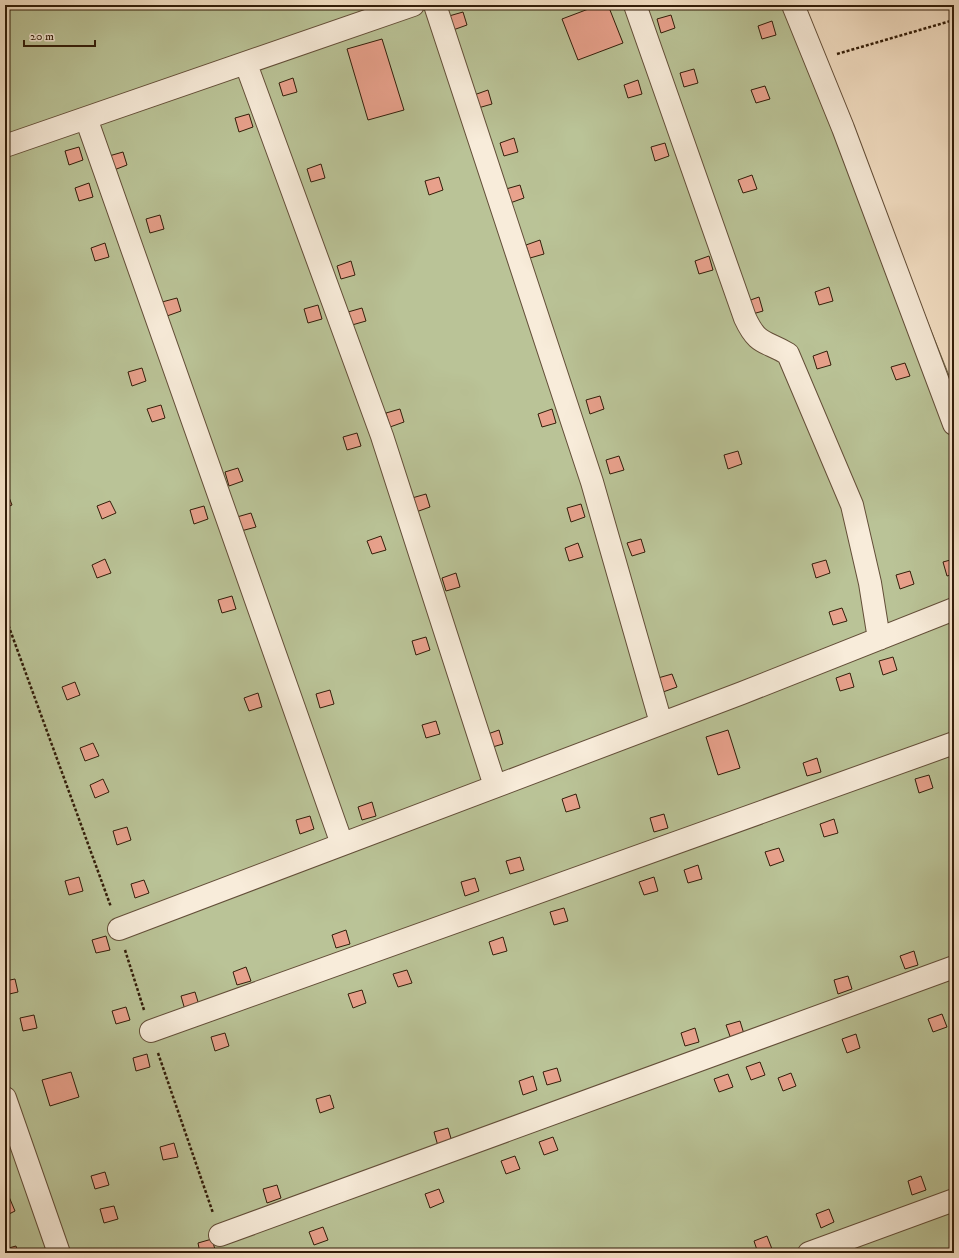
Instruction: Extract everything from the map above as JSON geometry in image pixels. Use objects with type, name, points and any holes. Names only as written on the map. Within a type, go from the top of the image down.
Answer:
[{"type":"street","points":[[5,146],[246,64],[413,5]]},
{"type":"street","points":[[435,5],[592,482],[660,723]]},
{"type":"street","points":[[635,5],[745,318],[752,333],[764,343],[788,354],[852,505],[870,583],[879,639]]},
{"type":"street","points":[[793,5],[846,136],[954,424]]},
{"type":"street","points":[[246,64],[382,436],[495,786]]},
{"type":"street","points":[[86,118],[342,844]]},
{"type":"street","points":[[119,929],[660,723],[954,609]]},
{"type":"street","points":[[151,1031],[954,743]]},
{"type":"street","points":[[220,1235],[954,967]]},
{"type":"street","points":[[5,1098],[59,1253]]},
{"type":"street","points":[[809,1253],[954,1200]]},
{"type":"path","points":[[816,60],[954,20]]},
{"type":"green space","points":[[5,5],[801,5],[954,388],[954,1253],[5,1253]]},
{"type":"building","points":[[599,5],[608,5],[623,43],[578,60],[562,19]]},
{"type":"building","points":[[463,12],[467,25],[453,30],[449,16]]},
{"type":"building","points":[[671,15],[675,28],[661,33],[657,19]]},
{"type":"building","points":[[772,21],[776,35],[762,39],[758,26]]},
{"type":"building","points":[[382,39],[404,110],[368,120],[347,49]]},
{"type":"building","points":[[694,69],[698,83],[684,87],[680,73]]},
{"type":"building","points":[[293,78],[297,92],[283,96],[279,83]]},
{"type":"building","points":[[638,80],[642,94],[628,98],[624,85]]},
{"type":"building","points":[[765,86],[770,99],[756,103],[751,90]]},
{"type":"building","points":[[488,90],[492,104],[478,108],[474,95]]},
{"type":"building","points":[[249,114],[253,127],[239,132],[235,118]]},
{"type":"building","points":[[514,138],[518,152],[504,156],[500,143]]},
{"type":"building","points":[[665,143],[669,156],[655,161],[651,147]]},
{"type":"building","points":[[79,147],[83,160],[69,165],[65,151]]},
{"type":"building","points":[[123,152],[127,165],[114,170],[109,156]]},
{"type":"building","points":[[321,164],[325,178],[311,182],[307,169]]},
{"type":"building","points":[[752,175],[757,189],[743,193],[738,180]]},
{"type":"building","points":[[439,177],[443,190],[429,195],[425,181]]},
{"type":"building","points":[[89,183],[93,197],[79,201],[75,188]]},
{"type":"building","points":[[520,185],[524,198],[510,203],[506,189]]},
{"type":"building","points":[[160,215],[164,229],[150,233],[146,219]]},
{"type":"building","points":[[540,240],[544,254],[530,258],[526,245]]},
{"type":"building","points":[[105,243],[109,257],[95,261],[91,248]]},
{"type":"building","points":[[709,256],[713,270],[699,274],[695,261]]},
{"type":"building","points":[[351,261],[355,275],[341,279],[337,266]]},
{"type":"building","points":[[829,287],[833,301],[819,305],[815,292]]},
{"type":"building","points":[[759,297],[763,311],[749,315],[745,302]]},
{"type":"building","points":[[177,298],[181,311],[167,316],[162,302]]},
{"type":"building","points":[[318,305],[322,319],[308,323],[304,309]]},
{"type":"building","points":[[362,308],[366,321],[352,325],[348,312]]},
{"type":"building","points":[[827,351],[831,365],[817,369],[813,356]]},
{"type":"building","points":[[905,363],[910,376],[896,380],[891,367]]},
{"type":"building","points":[[142,368],[146,381],[132,386],[128,372]]},
{"type":"building","points":[[600,396],[604,409],[590,414],[586,400]]},
{"type":"building","points":[[161,405],[165,418],[152,422],[147,409]]},
{"type":"building","points":[[400,409],[404,422],[390,427],[386,413]]},
{"type":"building","points":[[552,409],[556,423],[542,427],[538,414]]},
{"type":"building","points":[[357,433],[361,446],[347,450],[343,437]]},
{"type":"building","points":[[738,451],[742,464],[728,469],[724,455]]},
{"type":"building","points":[[619,456],[624,470],[610,474],[606,460]]},
{"type":"building","points":[[238,468],[243,481],[229,486],[225,472]]},
{"type":"building","points":[[7,492],[12,505],[5,508],[5,493]]},
{"type":"building","points":[[426,494],[430,507],[416,512],[412,498]]},
{"type":"building","points":[[110,501],[116,513],[102,519],[97,506]]},
{"type":"building","points":[[581,504],[585,517],[571,522],[567,508]]},
{"type":"building","points":[[204,506],[208,519],[194,524],[190,510]]},
{"type":"building","points":[[251,513],[256,527],[241,531],[237,517]]},
{"type":"building","points":[[381,536],[386,550],[372,554],[367,541]]},
{"type":"building","points":[[641,539],[645,552],[632,556],[627,543]]},
{"type":"building","points":[[578,543],[583,557],[569,561],[565,548]]},
{"type":"building","points":[[105,559],[111,573],[97,578],[92,565]]},
{"type":"building","points":[[954,559],[954,574],[947,576],[943,562]]},
{"type":"building","points":[[826,560],[830,573],[816,578],[812,564]]},
{"type":"building","points":[[910,571],[914,584],[900,589],[896,575]]},
{"type":"building","points":[[456,573],[460,587],[446,591],[442,578]]},
{"type":"building","points":[[232,596],[236,609],[222,613],[218,600]]},
{"type":"building","points":[[842,608],[847,621],[833,625],[829,612]]},
{"type":"building","points":[[426,637],[430,650],[416,655],[412,641]]},
{"type":"building","points":[[893,657],[897,670],[883,675],[879,661]]},
{"type":"building","points":[[850,673],[854,687],[840,691],[836,678]]},
{"type":"building","points":[[672,674],[677,687],[663,692],[658,678]]},
{"type":"building","points":[[75,682],[80,695],[67,700],[62,687]]},
{"type":"building","points":[[330,690],[334,704],[320,708],[316,694]]},
{"type":"building","points":[[258,693],[262,707],[249,711],[244,698]]},
{"type":"building","points":[[954,716],[954,728],[950,717]]},
{"type":"building","points":[[436,721],[440,734],[426,738],[422,725]]},
{"type":"building","points":[[499,730],[503,744],[489,748],[485,735]]},
{"type":"building","points":[[728,730],[740,768],[718,775],[706,737]]},
{"type":"building","points":[[93,743],[99,756],[85,761],[80,748]]},
{"type":"building","points":[[817,758],[821,772],[807,776],[803,763]]},
{"type":"building","points":[[929,775],[933,788],[919,793],[915,779]]},
{"type":"building","points":[[103,779],[109,792],[95,798],[90,785]]},
{"type":"building","points":[[576,794],[580,808],[566,812],[562,799]]},
{"type":"building","points":[[372,802],[376,816],[362,820],[358,807]]},
{"type":"building","points":[[664,814],[668,828],[654,832],[650,818]]},
{"type":"building","points":[[310,816],[314,829],[300,834],[296,820]]},
{"type":"building","points":[[834,819],[838,833],[824,837],[820,824]]},
{"type":"building","points":[[127,827],[131,840],[117,845],[113,831]]},
{"type":"building","points":[[779,848],[784,861],[770,866],[765,852]]},
{"type":"building","points":[[520,857],[524,870],[510,874],[506,861]]},
{"type":"building","points":[[698,865],[702,879],[688,883],[684,870]]},
{"type":"building","points":[[79,877],[83,891],[69,895],[65,881]]},
{"type":"building","points":[[654,877],[658,891],[644,895],[639,882]]},
{"type":"building","points":[[475,878],[479,891],[465,896],[461,882]]},
{"type":"building","points":[[144,880],[149,893],[135,898],[131,884]]},
{"type":"building","points":[[564,908],[568,921],[554,925],[550,912]]},
{"type":"building","points":[[346,930],[350,944],[336,948],[332,935]]},
{"type":"building","points":[[106,936],[110,950],[96,953],[92,940]]},
{"type":"building","points":[[503,937],[507,951],[493,955],[489,942]]},
{"type":"building","points":[[914,951],[918,965],[905,969],[900,956]]},
{"type":"building","points":[[246,967],[251,981],[237,985],[233,972]]},
{"type":"building","points":[[407,970],[412,983],[398,987],[393,974]]},
{"type":"building","points":[[848,976],[852,989],[838,994],[834,980]]},
{"type":"building","points":[[15,979],[18,992],[5,995],[5,981]]},
{"type":"building","points":[[362,990],[366,1003],[353,1008],[348,994]]},
{"type":"building","points":[[195,992],[199,1005],[185,1010],[181,996]]},
{"type":"building","points":[[126,1007],[130,1020],[116,1024],[112,1011]]},
{"type":"building","points":[[942,1014],[947,1027],[933,1032],[928,1019]]},
{"type":"building","points":[[34,1015],[37,1028],[23,1031],[20,1018]]},
{"type":"building","points":[[740,1021],[744,1034],[731,1039],[726,1025]]},
{"type":"building","points":[[695,1028],[699,1042],[685,1046],[681,1033]]},
{"type":"building","points":[[225,1033],[229,1046],[215,1051],[211,1037]]},
{"type":"building","points":[[856,1034],[860,1048],[847,1053],[842,1039]]},
{"type":"building","points":[[147,1054],[150,1067],[136,1071],[133,1058]]},
{"type":"building","points":[[760,1062],[765,1075],[751,1080],[746,1067]]},
{"type":"building","points":[[557,1068],[561,1081],[547,1085],[543,1072]]},
{"type":"building","points":[[71,1072],[79,1097],[50,1106],[42,1080]]},
{"type":"building","points":[[791,1073],[796,1086],[783,1091],[778,1078]]},
{"type":"building","points":[[728,1074],[733,1087],[719,1092],[714,1079]]},
{"type":"building","points":[[533,1076],[537,1090],[523,1095],[519,1081]]},
{"type":"building","points":[[330,1095],[334,1108],[320,1113],[316,1099]]},
{"type":"building","points":[[448,1128],[452,1142],[438,1146],[434,1132]]},
{"type":"building","points":[[553,1137],[558,1150],[544,1155],[539,1142]]},
{"type":"building","points":[[174,1143],[178,1157],[163,1160],[160,1147]]},
{"type":"building","points":[[515,1156],[520,1169],[506,1174],[501,1161]]},
{"type":"building","points":[[105,1172],[109,1185],[95,1189],[91,1176]]},
{"type":"building","points":[[921,1176],[926,1190],[912,1195],[908,1181]]},
{"type":"building","points":[[277,1185],[281,1198],[267,1203],[263,1189]]},
{"type":"building","points":[[439,1189],[444,1202],[430,1208],[425,1194]]},
{"type":"building","points":[[5,1192],[7,1192],[15,1211],[5,1216]]},
{"type":"building","points":[[114,1206],[118,1219],[104,1223],[100,1209]]},
{"type":"building","points":[[829,1209],[834,1222],[821,1228],[816,1214]]},
{"type":"building","points":[[323,1227],[328,1240],[314,1245],[309,1232]]},
{"type":"building","points":[[767,1236],[772,1249],[758,1253],[754,1241]]},
{"type":"building","points":[[212,1239],[216,1253],[200,1253],[198,1243]]},
{"type":"building","points":[[16,1246],[18,1253],[5,1253],[5,1249]]},
{"type":"building","points":[[296,1250],[297,1253],[286,1253]]}]
